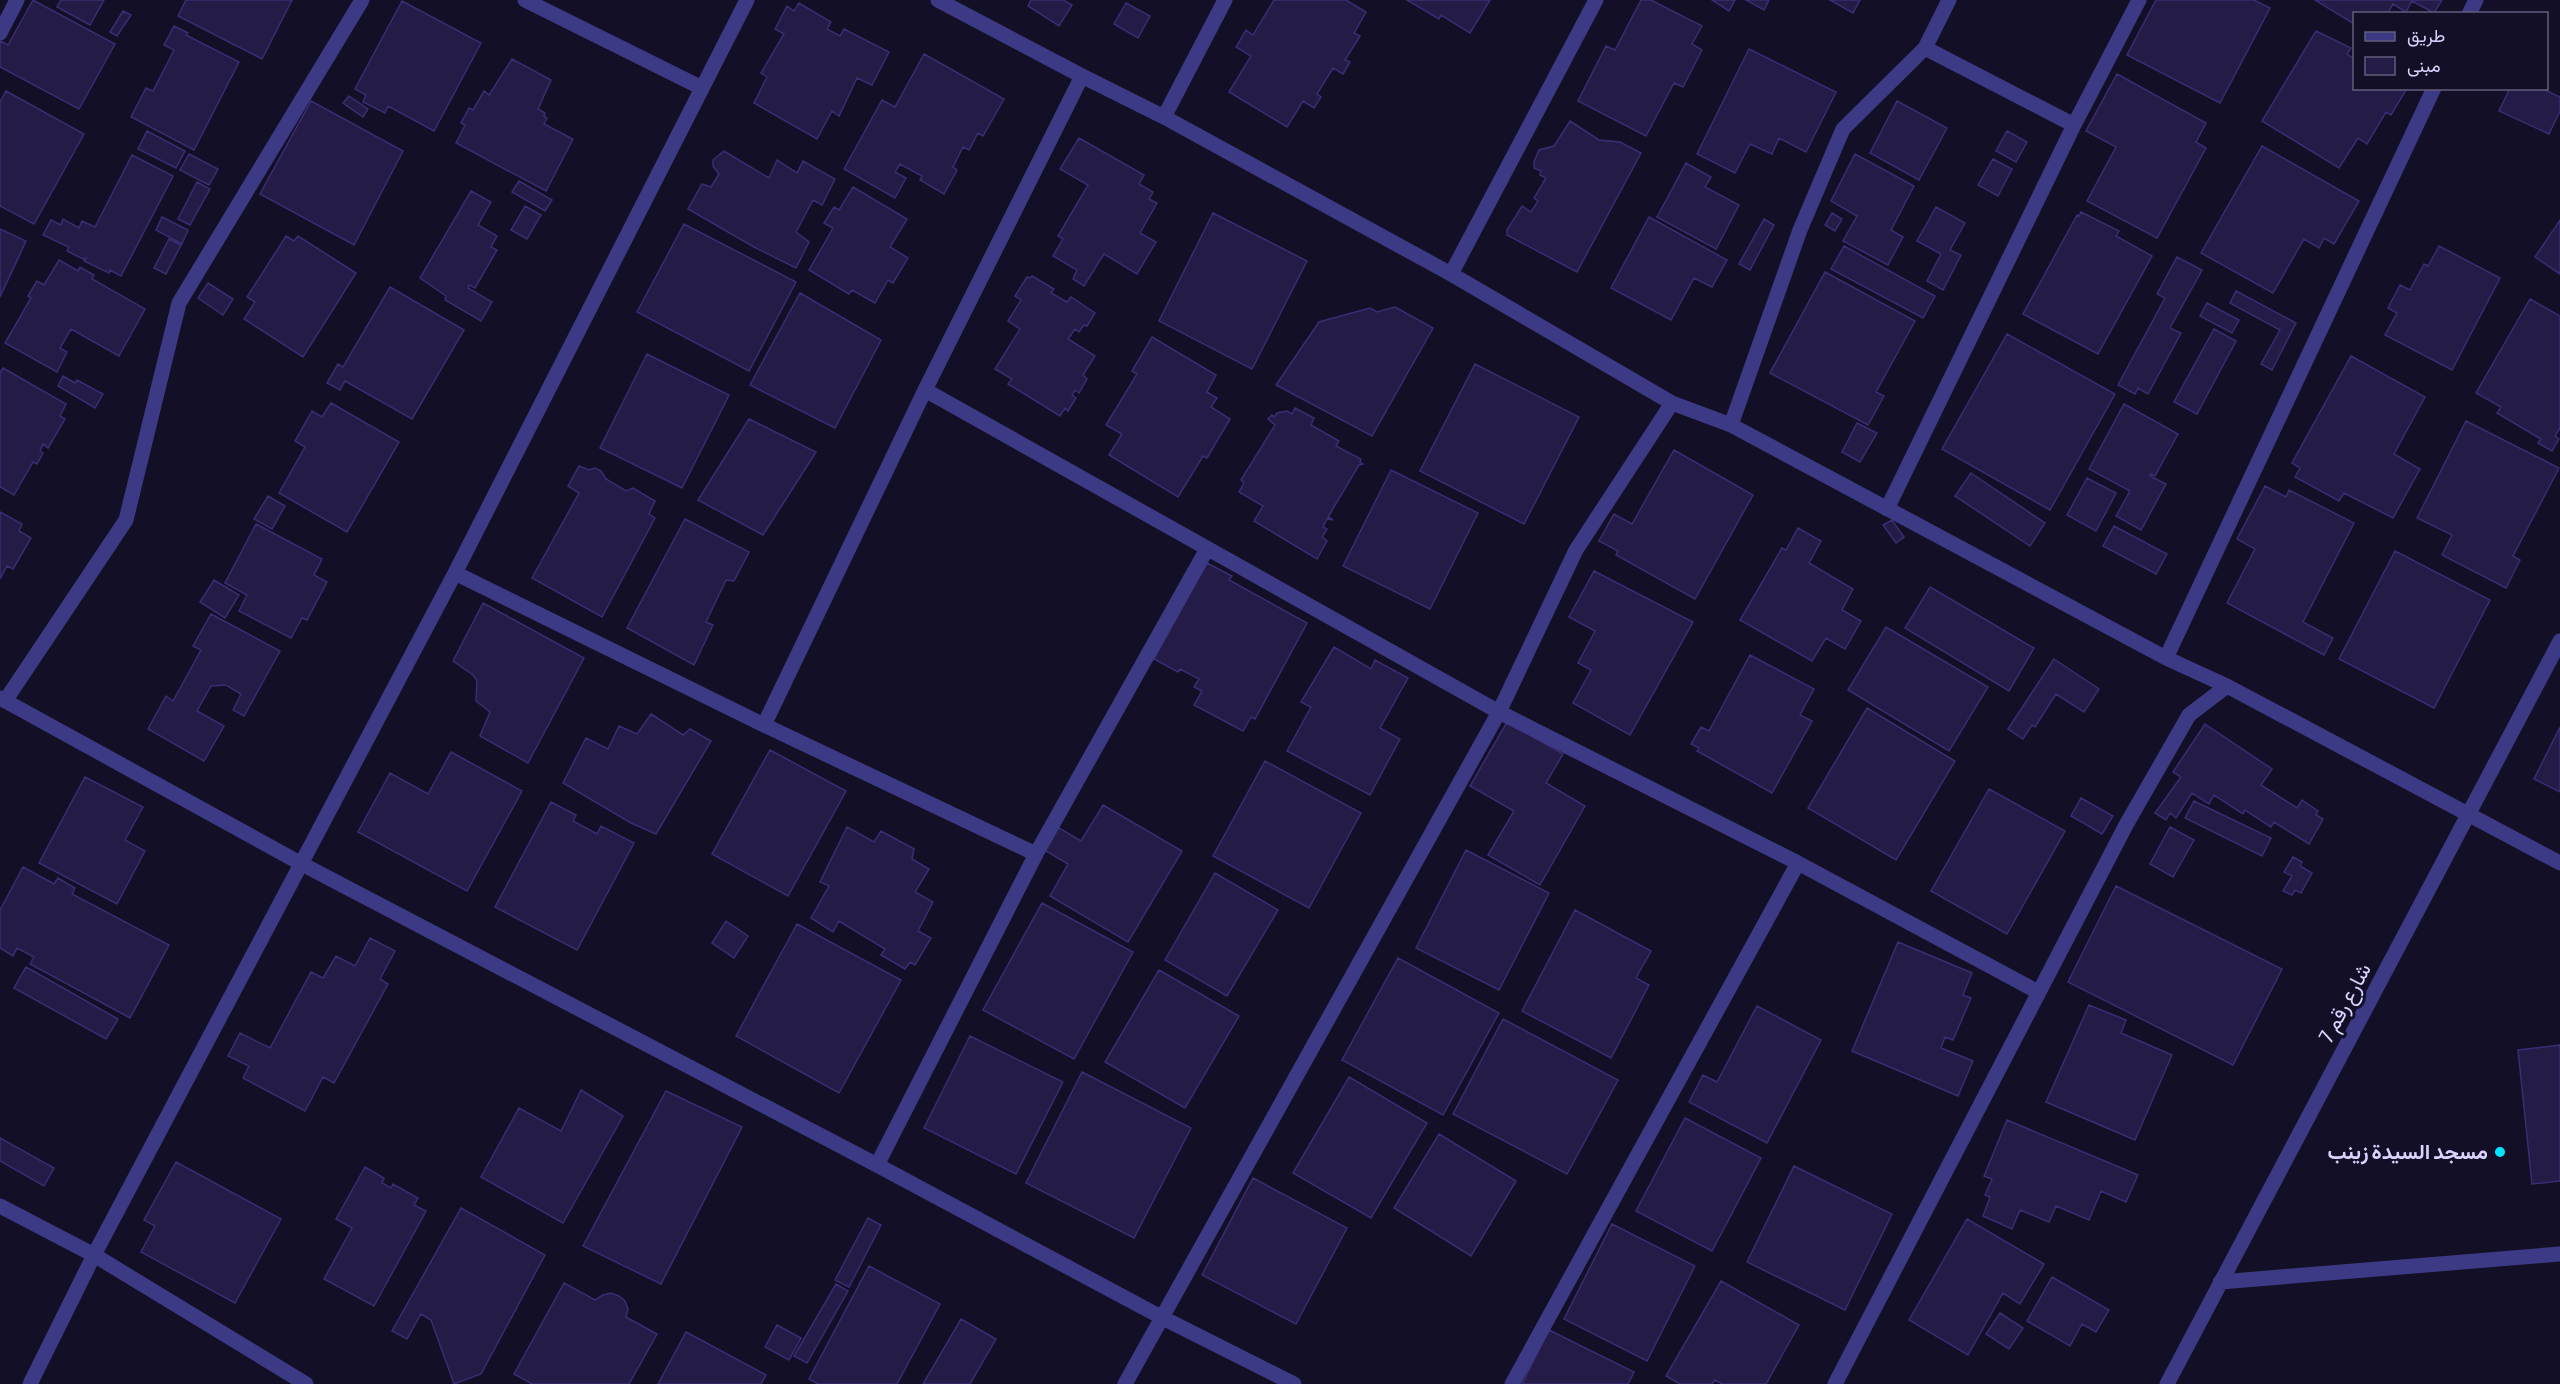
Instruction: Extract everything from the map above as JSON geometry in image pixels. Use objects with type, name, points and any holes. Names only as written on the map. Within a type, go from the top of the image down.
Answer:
[{"type":"street","points":[[0,33],[17,0]]},
{"type":"street","points":[[362,0],[179,303],[126,520],[2,700],[300,863],[877,1165],[1161,1317],[1294,1384]]},
{"type":"street","points":[[525,0],[700,87]]},
{"type":"street","points":[[30,1384],[94,1255],[455,573],[700,87],[747,0]]},
{"type":"street","points":[[938,0],[1164,117],[1451,274],[1672,403],[1731,425],[2166,658],[2227,686],[2560,863]]},
{"type":"street","points":[[1164,117],[1225,0]]},
{"type":"street","points":[[1451,274],[1596,0]]},
{"type":"street","points":[[1731,425],[1800,230],[1843,129],[1925,48],[1949,0]]},
{"type":"street","points":[[1887,509],[2074,125],[2139,0]]},
{"type":"street","points":[[1925,48],[2074,125]]},
{"type":"street","points":[[764,724],[925,390],[1082,76]]},
{"type":"street","points":[[2166,658],[2433,90]]},
{"type":"street","points":[[925,390],[1499,712],[1798,863],[2038,992]]},
{"type":"street","points":[[1125,1384],[1499,712],[1576,550],[1672,403]]},
{"type":"street","points":[[877,1165],[1036,854],[1207,549]]},
{"type":"street","points":[[455,573],[1036,854]]},
{"type":"street","name":"شارع رقم 7","points":[[2167,1384],[2560,641]]},
{"type":"street","points":[[1835,1384],[2121,835],[2189,715],[2227,686]]},
{"type":"street","points":[[1512,1384],[1798,863]]},
{"type":"street","points":[[0,1206],[94,1255],[290,1380],[306,1384]]},
{"type":"street","points":[[2220,1282],[2560,1254]]},
{"type":"building","points":[[33,0],[115,44],[79,109],[0,67],[0,43],[1,41],[8,45]]},
{"type":"building","points":[[61,0],[104,0],[90,25],[57,7]]},
{"type":"building","points":[[186,0],[292,0],[262,59],[178,16]]},
{"type":"building","points":[[1031,0],[1063,0],[1072,5],[1059,26],[1028,6]]},
{"type":"building","points":[[1274,0],[1346,0],[1366,12],[1354,33],[1360,36],[1345,60],[1350,62],[1343,74],[1333,68],[1317,94],[1321,97],[1314,108],[1303,101],[1287,127],[1229,92],[1251,56],[1236,47],[1246,30],[1253,35]]},
{"type":"building","points":[[1407,0],[1490,0],[1470,33],[1441,15],[1439,19]]},
{"type":"building","points":[[1641,0],[1651,0],[1702,26],[1692,44],[1702,50],[1683,87],[1674,83],[1646,136],[1578,101],[1606,46],[1615,50]]},
{"type":"building","points":[[1712,0],[1735,0],[1729,11]]},
{"type":"building","points":[[1746,0],[1769,0],[1764,10]]},
{"type":"building","points":[[1830,0],[1860,0],[1853,13]]},
{"type":"building","points":[[2156,0],[2254,0],[2270,8],[2220,103],[2127,55]]},
{"type":"building","points":[[2315,0],[2442,0],[2435,12],[2412,1],[2406,12],[2393,4],[2388,12],[2353,12],[2353,23]]},
{"type":"building","points":[[402,1],[481,43],[434,131],[388,106],[385,113],[363,102],[366,95],[355,89]]},
{"type":"building","points":[[799,3],[831,22],[827,29],[840,36],[844,29],[889,52],[872,85],[857,78],[839,116],[832,111],[817,139],[754,103],[767,77],[761,73],[784,34],[775,29],[787,6],[794,11]]},
{"type":"building","points":[[1126,3],[1150,16],[1138,38],[1114,24]]},
{"type":"building","points":[[123,11],[131,15],[117,36],[110,32]]},
{"type":"building","points":[[174,26],[188,33],[186,35],[239,62],[194,150],[131,117],[146,88],[153,91],[174,50],[164,45]]},
{"type":"building","points":[[2316,31],[2351,48],[2347,54],[2353,58],[2353,90],[2406,90],[2391,115],[2386,112],[2367,144],[2358,138],[2339,168],[2262,121]]},
{"type":"building","points":[[1749,49],[1836,92],[1806,152],[1779,138],[1772,154],[1750,144],[1735,173],[1697,154]]},
{"type":"building","points":[[924,54],[1004,99],[983,136],[978,133],[969,150],[963,147],[953,167],[957,170],[944,194],[920,180],[922,176],[900,164],[895,172],[906,178],[895,198],[844,169],[882,100],[895,107]]},
{"type":"building","points":[[512,59],[551,80],[538,109],[545,113],[544,116],[547,118],[544,124],[573,139],[546,191],[456,143],[465,125],[461,123],[469,108],[473,110],[484,91],[489,95]]},
{"type":"building","points":[[2117,74],[2206,123],[2196,142],[2206,148],[2157,238],[2087,201],[2116,147],[2086,131]]},
{"type":"building","points":[[2509,90],[2545,90],[2560,97],[2560,111],[2549,134],[2499,111]]},
{"type":"building","points":[[6,91],[84,134],[34,224],[0,206],[0,102]]},
{"type":"building","points":[[349,96],[368,109],[363,117],[343,103]]},
{"type":"building","points":[[311,101],[403,151],[354,245],[260,194]]},
{"type":"building","points":[[1897,101],[1947,128],[1919,180],[1870,153]]},
{"type":"building","points":[[1570,121],[1599,140],[1620,142],[1641,153],[1577,272],[1507,235],[1507,230],[1522,206],[1531,212],[1538,201],[1534,198],[1546,178],[1540,175],[1541,171],[1534,168],[1539,150],[1554,146]]},
{"type":"building","points":[[147,131],[185,151],[176,168],[138,149]]},
{"type":"building","points":[[2007,131],[2027,142],[2016,162],[1996,151]]},
{"type":"building","points":[[1079,138],[1144,175],[1139,184],[1153,192],[1149,199],[1157,203],[1140,233],[1156,242],[1137,274],[1104,254],[1084,286],[1073,279],[1077,270],[1053,256],[1063,239],[1058,236],[1088,185],[1060,169]]},
{"type":"building","points":[[2262,146],[2359,201],[2334,244],[2324,238],[2319,248],[2304,239],[2273,293],[2201,253]]},
{"type":"building","points":[[724,151],[769,178],[777,160],[797,173],[803,161],[835,179],[822,205],[813,200],[796,232],[809,242],[796,268],[688,209],[702,184],[711,187],[719,174],[713,166],[713,160]]},
{"type":"building","points":[[189,154],[218,169],[209,185],[180,170]]},
{"type":"building","points":[[1855,154],[1914,186],[1891,230],[1903,237],[1888,265],[1843,241],[1857,216],[1831,201]]},
{"type":"building","points":[[132,155],[173,176],[121,276],[84,261],[86,258],[83,259],[67,251],[69,247],[43,235],[51,220],[61,225],[63,219],[79,228],[82,221],[95,227]]},
{"type":"building","points":[[1993,159],[2012,169],[1998,196],[1978,185]]},
{"type":"building","points":[[1686,163],[1711,177],[1705,187],[1739,205],[1716,249],[1657,217]]},
{"type":"building","points":[[519,181],[552,200],[545,211],[512,192]]},
{"type":"building","points":[[197,182],[210,189],[190,225],[178,219]]},
{"type":"building","points":[[853,187],[907,219],[890,247],[908,258],[893,283],[888,280],[875,303],[852,290],[849,294],[809,270],[833,228],[824,223],[834,207],[839,210]]},
{"type":"building","points":[[471,191],[491,202],[478,225],[497,236],[491,247],[497,250],[475,288],[469,285],[468,288],[492,302],[481,321],[445,300],[446,296],[420,278]]},
{"type":"building","points":[[525,206],[541,215],[527,239],[511,230]]},
{"type":"building","points":[[1936,207],[1965,223],[1950,250],[1961,255],[1943,290],[1927,281],[1941,254],[1917,241]]},
{"type":"building","points":[[2081,212],[2119,231],[2116,236],[2152,256],[2098,354],[2023,314],[2077,215],[2079,216]]},
{"type":"building","points":[[1213,213],[1307,261],[1252,369],[1159,321]]},
{"type":"building","points":[[1832,213],[1842,219],[1835,231],[1825,225]]},
{"type":"building","points":[[162,217],[188,230],[182,244],[156,230]]},
{"type":"building","points":[[1649,217],[1727,260],[1712,287],[1694,278],[1671,320],[1611,288]]},
{"type":"building","points":[[1764,219],[1774,225],[1750,270],[1739,264]]},
{"type":"building","points":[[2560,220],[2560,274],[2535,257]]},
{"type":"building","points":[[684,224],[796,282],[749,371],[637,312]]},
{"type":"building","points":[[0,229],[26,241],[0,297]]},
{"type":"building","points":[[286,236],[294,241],[298,236],[356,273],[303,357],[244,319],[255,302],[247,297]]},
{"type":"building","points":[[169,239],[181,245],[166,274],[154,268]]},
{"type":"building","points":[[1844,246],[1935,296],[1923,318],[1831,269]]},
{"type":"building","points":[[2439,246],[2500,278],[2452,370],[2385,335],[2397,313],[2388,308],[2400,285],[2410,290],[2424,264],[2428,266]]},
{"type":"building","points":[[2177,257],[2202,270],[2170,328],[2181,333],[2148,394],[2138,388],[2135,394],[2118,385],[2165,298],[2157,294]]},
{"type":"building","points":[[59,260],[78,271],[80,267],[94,275],[92,279],[145,309],[119,356],[71,329],[60,348],[67,352],[57,372],[5,343],[31,298],[28,296],[37,281],[44,285]]},
{"type":"building","points":[[1825,272],[1915,321],[1876,392],[1884,396],[1868,425],[1770,373]]},
{"type":"building","points":[[1032,276],[1054,289],[1051,293],[1067,302],[1071,297],[1095,313],[1087,326],[1084,325],[1079,332],[1075,329],[1068,339],[1095,356],[1083,375],[1087,379],[1079,393],[1075,390],[1072,395],[1076,398],[1068,411],[1065,408],[1060,416],[1008,384],[1012,379],[995,369],[1020,329],[1008,321],[1021,300],[1015,296],[1027,277]]},
{"type":"building","points":[[208,283],[233,299],[223,315],[198,298]]},
{"type":"building","points":[[390,287],[464,330],[412,419],[345,381],[340,390],[327,383],[338,364],[343,367]]},
{"type":"building","points":[[2236,291],[2296,323],[2272,370],[2261,364],[2280,330],[2230,303]]},
{"type":"building","points":[[800,293],[881,340],[835,428],[750,385]]},
{"type":"building","points":[[2530,299],[2560,316],[2560,428],[2555,436],[2559,439],[2552,451],[2538,443],[2541,439],[2497,413],[2501,407],[2476,393]]},
{"type":"building","points":[[2207,303],[2239,320],[2232,333],[2200,316]]},
{"type":"building","points":[[1395,307],[1433,328],[1372,436],[1276,385],[1319,322],[1370,308],[1377,312]]},
{"type":"building","points":[[2214,329],[2236,341],[2197,414],[2174,402]]},
{"type":"building","points":[[2007,334],[2115,394],[2050,510],[1942,449]]},
{"type":"building","points":[[1152,337],[1216,375],[1207,392],[1217,398],[1211,407],[1230,419],[1207,458],[1203,456],[1178,497],[1109,455],[1122,434],[1106,425],[1137,374],[1132,371]]},
{"type":"building","points":[[647,354],[729,395],[682,488],[600,448]]},
{"type":"building","points":[[2351,356],[2425,397],[2394,454],[2420,469],[2393,518],[2344,493],[2339,501],[2295,477],[2300,468],[2292,463]]},
{"type":"building","points":[[1475,364],[1579,417],[1524,524],[1420,471]]},
{"type":"building","points":[[3,368],[66,404],[60,416],[65,419],[48,448],[43,444],[40,451],[43,453],[37,464],[33,462],[14,495],[0,487],[0,373]]},
{"type":"building","points":[[63,376],[75,383],[77,380],[103,394],[95,408],[58,386]]},
{"type":"building","points":[[331,403],[399,442],[347,532],[279,493],[305,447],[295,441],[312,411],[322,417]]},
{"type":"building","points":[[2124,404],[2178,434],[2155,476],[2151,474],[2150,476],[2166,484],[2141,530],[2116,516],[2130,491],[2089,469]]},
{"type":"building","points":[[1295,408],[1314,418],[1311,425],[1339,441],[1336,446],[1361,459],[1360,462],[1363,464],[1359,465],[1328,517],[1333,520],[1327,519],[1323,527],[1327,529],[1322,537],[1327,541],[1317,559],[1254,521],[1263,506],[1239,492],[1244,483],[1241,480],[1275,425],[1268,419],[1277,413],[1287,411],[1292,414]]},
{"type":"building","points":[[749,419],[816,452],[763,535],[698,500]]},
{"type":"building","points":[[2466,421],[2559,468],[2513,556],[2520,560],[2506,588],[2442,555],[2452,535],[2417,518]]},
{"type":"building","points":[[1857,423],[1877,433],[1860,462],[1842,452]]},
{"type":"building","points":[[1674,450],[1753,495],[1695,599],[1616,555],[1618,551],[1599,541],[1614,514],[1632,524]]},
{"type":"building","points":[[579,466],[589,470],[595,468],[601,471],[606,479],[626,491],[633,488],[655,501],[649,514],[655,518],[602,617],[532,578],[579,493],[568,486]]},
{"type":"building","points":[[1391,470],[1478,513],[1430,609],[1343,566]]},
{"type":"building","points":[[1971,473],[2045,523],[2030,546],[1955,496]]},
{"type":"building","points":[[2087,478],[2116,493],[2096,531],[2067,515]]},
{"type":"building","points":[[2265,486],[2286,497],[2289,490],[2354,523],[2303,622],[2333,638],[2324,655],[2227,603],[2255,549],[2237,539]]},
{"type":"building","points":[[268,496],[285,506],[272,529],[254,519]]},
{"type":"building","points":[[0,512],[22,524],[19,531],[31,538],[13,569],[7,566],[0,579]]},
{"type":"building","points":[[685,519],[749,552],[734,581],[726,580],[706,622],[713,625],[694,665],[627,628]]},
{"type":"building","points":[[1892,520],[1904,537],[1896,543],[1883,525]]},
{"type":"building","points":[[256,524],[322,559],[314,575],[327,582],[307,620],[302,618],[291,638],[239,611],[247,595],[225,583]]},
{"type":"building","points":[[2114,526],[2167,554],[2156,574],[2103,546]]},
{"type":"building","points":[[1798,528],[1821,541],[1809,563],[1853,589],[1842,610],[1861,621],[1845,649],[1826,638],[1812,661],[1740,620],[1782,548],[1786,550]]},
{"type":"building","points":[[2395,551],[2490,600],[2434,708],[2339,659]]},
{"type":"building","points":[[1207,563],[1232,576],[1229,580],[1307,623],[1255,719],[1251,717],[1243,731],[1194,705],[1202,691],[1194,687],[1199,679],[1180,669],[1178,672],[1154,659]]},
{"type":"building","points":[[1594,571],[1693,622],[1630,735],[1573,703],[1591,670],[1578,663],[1595,631],[1569,617]]},
{"type":"building","points":[[214,580],[239,595],[225,618],[200,602]]},
{"type":"building","points":[[1930,587],[2034,648],[2009,691],[1905,628]]},
{"type":"building","points":[[483,603],[584,658],[528,763],[480,736],[490,712],[476,701],[477,681],[473,675],[453,661]]},
{"type":"building","points":[[211,614],[280,651],[244,716],[233,710],[241,694],[226,685],[211,686],[197,711],[224,726],[204,761],[148,729],[166,696],[173,701],[201,650],[193,646]]},
{"type":"building","points":[[1886,627],[1988,687],[1949,751],[1848,690]]},
{"type":"building","points":[[1334,647],[1371,669],[1375,660],[1408,678],[1380,728],[1400,739],[1370,795],[1287,751],[1311,707],[1301,702]]},
{"type":"building","points":[[1750,655],[1814,689],[1800,715],[1812,721],[1772,793],[1697,751],[1699,748],[1691,744],[1701,727],[1709,731]]},
{"type":"building","points":[[2054,659],[2099,689],[2084,712],[2056,694],[2035,727],[2032,725],[2023,739],[2008,729]]},
{"type":"building","points":[[1867,708],[1955,761],[1896,860],[1808,808]]},
{"type":"building","points":[[651,714],[683,735],[690,729],[711,741],[656,834],[631,823],[563,783],[586,738],[608,749],[619,726],[637,734]]},
{"type":"building","points":[[1507,722],[1563,754],[1546,783],[1585,806],[1540,885],[1488,855],[1514,811],[1470,786]]},
{"type":"building","points":[[2205,724],[2272,769],[2261,785],[2297,808],[2302,800],[2318,811],[2316,815],[2323,819],[2309,844],[2274,822],[2271,827],[2245,810],[2243,814],[2214,795],[2209,804],[2192,793],[2176,818],[2170,813],[2166,820],[2155,813],[2181,777],[2173,772]]},
{"type":"building","points":[[2560,727],[2560,792],[2534,779]]},
{"type":"building","points":[[770,750],[846,791],[788,896],[712,854]]},
{"type":"building","points":[[451,752],[522,791],[467,891],[358,832],[390,773],[428,794]]},
{"type":"building","points":[[1265,761],[1361,813],[1309,908],[1213,856]]},
{"type":"building","points":[[85,777],[143,807],[125,840],[145,851],[117,904],[39,863]]},
{"type":"building","points":[[1989,789],[2065,831],[2007,934],[1931,891]]},
{"type":"building","points":[[2081,798],[2113,816],[2102,834],[2071,816]]},
{"type":"building","points":[[2194,801],[2271,838],[2262,856],[2185,818]]},
{"type":"building","points":[[551,802],[576,815],[573,821],[597,834],[601,826],[634,843],[577,950],[495,907]]},
{"type":"building","points":[[1103,805],[1182,851],[1128,942],[1050,896],[1068,864],[1041,848],[1054,825],[1081,841]]},
{"type":"building","points":[[847,827],[874,842],[881,831],[914,849],[912,859],[929,869],[915,892],[933,902],[918,931],[931,938],[915,965],[910,962],[905,969],[881,955],[885,949],[839,921],[833,932],[811,918],[829,886],[820,882]]},
{"type":"building","points":[[2170,827],[2194,840],[2173,877],[2150,864]]},
{"type":"building","points":[[1466,850],[1549,893],[1499,990],[1416,948]]},
{"type":"building","points":[[2293,857],[2302,862],[2300,866],[2312,873],[2301,893],[2295,890],[2292,895],[2283,891],[2292,876],[2284,872]]},
{"type":"building","points":[[23,867],[54,884],[58,878],[75,888],[72,894],[169,945],[130,1018],[30,964],[34,957],[17,948],[13,956],[0,948],[0,910]]},
{"type":"building","points":[[1215,873],[1278,910],[1227,996],[1165,960]]},
{"type":"building","points":[[2116,886],[2282,969],[2233,1065],[2068,982]]},
{"type":"building","points":[[1042,903],[1133,952],[1074,1059],[983,1010]]},
{"type":"building","points":[[1575,910],[1651,951],[1636,978],[1649,985],[1611,1058],[1522,1011]]},
{"type":"building","points":[[726,921],[748,936],[734,958],[712,943]]},
{"type":"building","points":[[797,924],[901,980],[839,1093],[736,1036]]},
{"type":"building","points":[[370,938],[395,951],[380,979],[388,984],[334,1083],[323,1077],[305,1111],[243,1078],[249,1066],[228,1056],[240,1033],[270,1048],[311,972],[323,978],[336,956],[355,966]]},
{"type":"building","points":[[1898,942],[1972,973],[1963,995],[1971,998],[1953,1040],[1945,1037],[1941,1048],[1973,1061],[1958,1096],[1852,1051]]},
{"type":"building","points":[[1398,958],[1499,1013],[1443,1115],[1342,1060]]},
{"type":"building","points":[[26,967],[118,1019],[106,1039],[14,988]]},
{"type":"building","points":[[1159,970],[1239,1016],[1185,1108],[1105,1062]]},
{"type":"building","points":[[2089,1005],[2126,1020],[2121,1033],[2172,1055],[2135,1140],[2046,1102]]},
{"type":"building","points":[[1757,1006],[1821,1040],[1767,1143],[1689,1102],[1703,1075],[1717,1082]]},
{"type":"building","points":[[1503,1019],[1618,1080],[1567,1174],[1453,1114]]},
{"type":"building","points":[[970,1036],[1063,1082],[1016,1174],[924,1128]]},
{"type":"building","points":[[2560,1045],[2560,1181],[2532,1184],[2518,1050]]},
{"type":"building","points":[[1082,1072],[1191,1128],[1134,1238],[1026,1183]]},
{"type":"building","points":[[1349,1077],[1427,1123],[1371,1218],[1293,1173]]},
{"type":"building","points":[[581,1090],[623,1116],[563,1223],[481,1177],[519,1108],[561,1131]]},
{"type":"building","points":[[666,1091],[742,1127],[661,1284],[583,1246]]},
{"type":"building","points":[[1685,1118],[1761,1158],[1712,1251],[1636,1211]]},
{"type":"building","points":[[2007,1120],[2138,1175],[2126,1202],[2101,1191],[2089,1220],[2056,1206],[2049,1222],[2020,1210],[2012,1229],[1983,1216],[1990,1197],[1985,1195],[1992,1179],[1984,1176]]},
{"type":"building","points":[[1439,1134],[1516,1181],[1471,1256],[1394,1208]]},
{"type":"building","points":[[0,1138],[54,1168],[44,1186],[0,1161]]},
{"type":"building","points":[[176,1162],[281,1219],[235,1303],[141,1252],[155,1226],[144,1220]]},
{"type":"building","points":[[1794,1166],[1892,1214],[1845,1310],[1747,1262]]},
{"type":"building","points":[[365,1167],[384,1178],[382,1183],[391,1188],[393,1184],[418,1198],[414,1205],[426,1211],[374,1306],[324,1279],[352,1228],[336,1219]]},
{"type":"building","points":[[1253,1178],[1347,1228],[1296,1324],[1202,1275]]},
{"type":"building","points":[[461,1208],[545,1255],[481,1374],[454,1384],[431,1320],[421,1314],[407,1339],[392,1331]]},
{"type":"building","points":[[868,1218],[881,1225],[849,1287],[835,1280]]},
{"type":"building","points":[[1967,1219],[2044,1264],[2020,1304],[2003,1293],[1968,1355],[1909,1320]]},
{"type":"building","points":[[1612,1224],[1695,1266],[1647,1361],[1564,1319]]},
{"type":"building","points":[[869,1266],[940,1304],[897,1384],[818,1384],[809,1379]]},
{"type":"building","points":[[2052,1277],[2109,1310],[2096,1332],[2082,1324],[2070,1346],[2027,1321]]},
{"type":"building","points":[[1721,1281],[1799,1325],[1766,1384],[1722,1384],[1715,1380],[1712,1384],[1680,1384],[1666,1376]]},
{"type":"building","points":[[564,1283],[595,1300],[611,1293],[619,1296],[625,1301],[628,1309],[626,1317],[657,1334],[629,1384],[532,1384],[514,1374]]},
{"type":"building","points":[[836,1284],[848,1291],[807,1363],[794,1356]]},
{"type":"building","points":[[2000,1313],[2023,1328],[2009,1349],[1986,1334]]},
{"type":"building","points":[[961,1319],[996,1339],[970,1384],[923,1384]]},
{"type":"building","points":[[777,1325],[801,1338],[789,1360],[765,1347]]},
{"type":"building","points":[[1549,1330],[1634,1372],[1628,1384],[1522,1384]]},
{"type":"building","points":[[686,1332],[766,1375],[761,1384],[658,1384]]},
{"type":"place","name":"مسجد السيدة زينب","points":[[2500,1152]]}]
